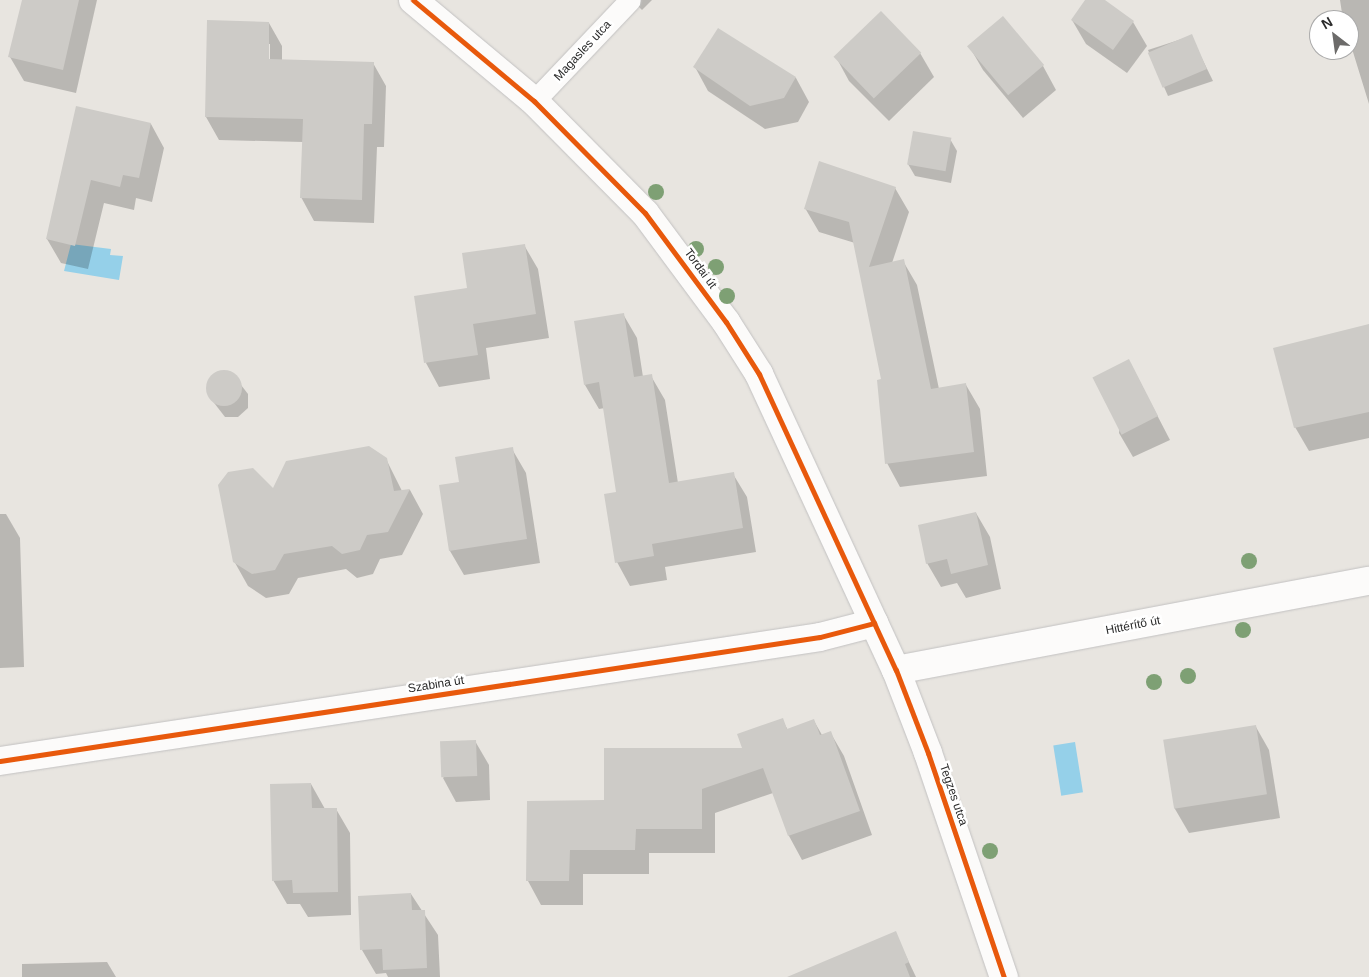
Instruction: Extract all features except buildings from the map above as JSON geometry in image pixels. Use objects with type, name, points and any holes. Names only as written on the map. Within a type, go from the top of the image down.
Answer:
[{"type":"street","name":"Tordai út","points":[[413,0],[534,101],[645,214],[726,322],[759,374],[874,622]]},
{"type":"street","name":"Hittérítő út","points":[[896,670],[1369,581]]},
{"type":"street","name":"Tegzes utca","points":[[874,622],[896,670],[928,753],[1004,977]]},
{"type":"street","name":"Szabina út","points":[[0,761],[820,637],[874,622]]},
{"type":"lane","name":"Magasles utca","points":[[534,101],[630,0]]},
{"type":"water","points":[[71,244],[111,249],[110,255],[123,256],[119,280],[64,271]]},
{"type":"water","points":[[1075,742],[1083,792],[1061,796],[1053,745]]},
{"type":"cycle path","points":[[413,0],[534,101],[645,213],[726,322],[759,374],[896,670],[928,753],[1004,977]]},
{"type":"cycle path","points":[[0,761],[820,637],[874,623]]}]
